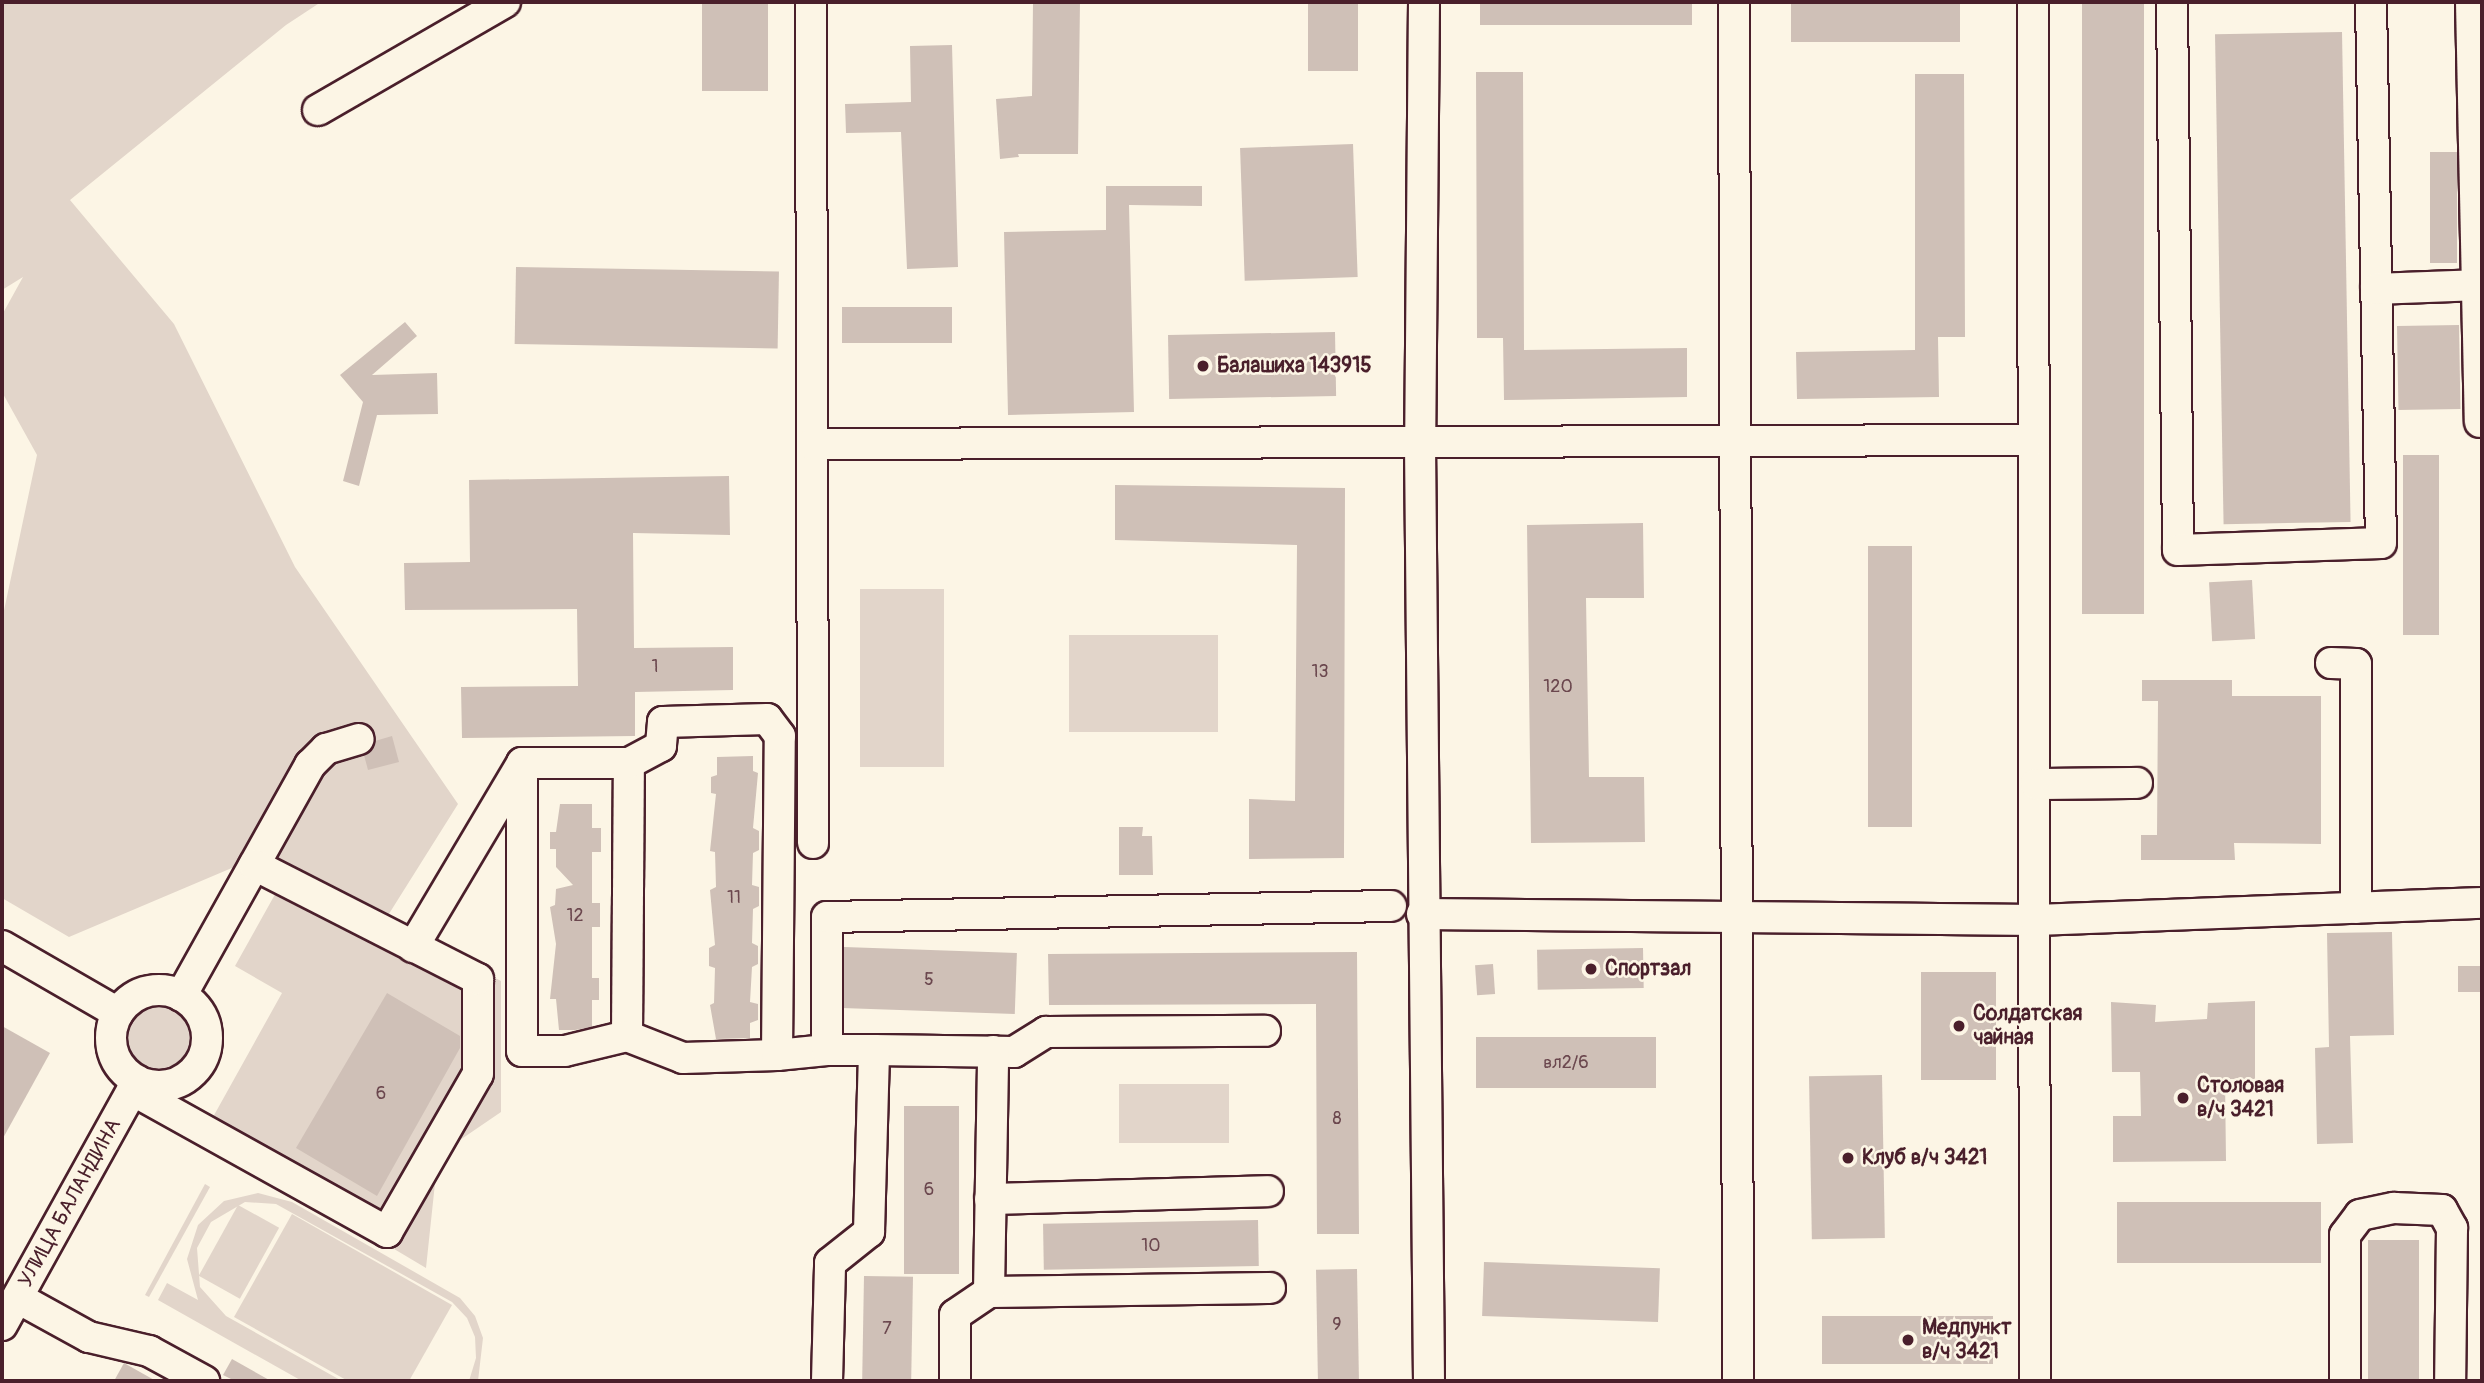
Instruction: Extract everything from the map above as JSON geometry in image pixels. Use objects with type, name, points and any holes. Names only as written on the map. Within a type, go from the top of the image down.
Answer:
[{"type":"street","points":[[318,110],[505,2]]},
{"type":"street","points":[[810,2],[813,843]]},
{"type":"street","points":[[1424,2],[1420,444],[1422,914],[1429,1381]]},
{"type":"street","points":[[1734,2],[1738,1381]]},
{"type":"street","points":[[2033,2],[2035,1381]]},
{"type":"street","points":[[2172,2],[2178,550],[2381,543],[2371,2]]},
{"type":"street","points":[[2472,2],[2480,285],[2480,422]]},
{"type":"street","points":[[2376,289],[2480,285]]},
{"type":"street","points":[[812,444],[2034,440]]},
{"type":"street","points":[[2331,663],[2356,664],[2356,908]]},
{"type":"street","points":[[522,764],[629,763],[662,746],[663,722],[767,719],[780,736],[777,1055]]},
{"type":"street","points":[[181,996],[310,765],[326,749],[358,739]]},
{"type":"street","points":[[627,1036],[629,763]]},
{"type":"street","points":[[413,947],[522,764]]},
{"type":"street","points":[[522,764],[522,1051],[565,1051],[627,1036],[683,1058],[777,1055],[827,1050],[1014,1052],[1046,1032],[1265,1031]]},
{"type":"street","points":[[2036,784],[2137,783]]},
{"type":"street","points":[[135,1086],[168,1086],[183,1081],[204,1057],[206,1026],[199,1011],[181,996],[158,990],[143,993],[118,1013],[111,1043],[124,1072],[135,1086],[387,1232],[478,1074],[478,979],[298,893],[254,865]]},
{"type":"street","points":[[1422,914],[2036,920],[2482,903]]},
{"type":"street","points":[[827,1050],[827,917],[1391,906]]},
{"type":"street","points":[[2,946],[118,1013]]},
{"type":"street","points":[[827,1381],[830,1264],[869,1232],[874,1050]]},
{"type":"street","points":[[989,1292],[993,1051]]},
{"type":"street","name":"УЛИЦА БАЛАНДИНА","points":[[2,1325],[135,1086]]},
{"type":"street","points":[[990,1199],[1268,1191]]},
{"type":"street","points":[[2345,1381],[2345,1235],[2360,1215],[2394,1208],[2442,1210],[2452,1228],[2450,1381]]},
{"type":"street","points":[[955,1381],[955,1315],[989,1292],[1270,1288]]},
{"type":"street","points":[[18,1298],[89,1337],[149,1351],[204,1381]]},
{"type":"shaded area","points":[[2,2],[321,2],[286,25],[70,200],[174,324],[295,567],[458,804],[387,917],[260,856],[69,937],[2,898],[2,620],[37,455],[2,392],[2,315],[23,277],[2,290]]},
{"type":"shaded area","points":[[860,589],[944,589],[944,767],[860,767]]},
{"type":"shaded area","points":[[1069,635],[1218,635],[1218,732],[1069,732]]},
{"type":"shaded area","points":[[278,889],[426,942],[501,981],[501,1112],[438,1155],[426,1268],[203,1135],[282,993],[235,966]]},
{"type":"shaded area","points":[[158,1003],[178,1009],[188,1019],[194,1039],[188,1059],[178,1069],[158,1075],[138,1069],[128,1059],[122,1039],[128,1019],[138,1009]]},
{"type":"shaded area","points":[[1119,1084],[1229,1084],[1229,1143],[1119,1143]]},
{"type":"shaded area","points":[[205,1184],[210,1187],[149,1297],[145,1295]]},
{"type":"shaded area","points":[[258,1193],[292,1202],[460,1298],[475,1316],[483,1338],[478,1381],[469,1381],[476,1358],[475,1337],[467,1318],[452,1302],[276,1204],[245,1202],[211,1222],[197,1248],[200,1287],[226,1316],[342,1381],[302,1381],[158,1300],[167,1283],[198,1300],[187,1259],[198,1225],[224,1201]]},
{"type":"shaded area","points":[[238,1205],[279,1228],[240,1299],[199,1276]]},
{"type":"shaded area","points":[[292,1214],[452,1305],[409,1381],[348,1381],[234,1317]]},
{"type":"building","points":[[702,2],[768,2],[768,91],[702,91]]},
{"type":"building","points":[[1033,2],[1080,2],[1078,154],[1018,154],[1019,157],[1000,159],[996,99],[1032,96]]},
{"type":"building","points":[[1308,2],[1358,2],[1358,71],[1308,71]]},
{"type":"building","points":[[1480,2],[1692,2],[1692,25],[1480,25]]},
{"type":"building","points":[[1791,2],[1960,2],[1960,42],[1791,42]]},
{"type":"building","points":[[2082,2],[2144,2],[2144,614],[2082,614]]},
{"type":"building","points":[[2342,32],[2351,522],[2224,524],[2215,34]]},
{"type":"building","points":[[952,45],[958,267],[907,269],[901,132],[846,133],[845,104],[911,102],[910,46]]},
{"type":"building","points":[[1476,72],[1523,72],[1524,350],[1687,348],[1687,397],[1504,400],[1503,338],[1477,338]]},
{"type":"building","points":[[1915,74],[1964,74],[1965,337],[1938,337],[1939,397],[1797,399],[1796,352],[1915,350]]},
{"type":"building","points":[[1353,144],[1358,277],[1245,281],[1240,148]]},
{"type":"building","points":[[2430,152],[2457,152],[2457,263],[2430,263]]},
{"type":"building","points":[[1106,186],[1202,186],[1202,206],[1129,205],[1134,412],[1008,415],[1004,232],[1106,230]]},
{"type":"building","points":[[516,267],[779,272],[778,349],[515,344]]},
{"type":"building","points":[[842,307],[952,307],[952,343],[842,343]]},
{"type":"building","points":[[405,322],[417,336],[372,375],[437,373],[438,414],[377,415],[359,486],[343,481],[363,402],[340,375]]},
{"type":"building","points":[[2459,325],[2460,409],[2398,410],[2397,326]]},
{"type":"building","points":[[1335,332],[1336,396],[1169,399],[1168,335]]},
{"type":"building","points":[[2403,455],[2439,455],[2439,635],[2403,635]]},
{"type":"building","points":[[729,476],[730,535],[633,533],[634,648],[733,647],[733,690],[635,692],[635,736],[462,738],[461,687],[578,686],[577,609],[405,610],[404,563],[470,562],[469,480]]},
{"type":"building","points":[[1115,485],[1345,488],[1344,858],[1249,859],[1249,799],[1295,801],[1297,545],[1115,540]]},
{"type":"building","points":[[1643,523],[1644,598],[1586,598],[1589,777],[1644,777],[1645,842],[1531,843],[1527,525]]},
{"type":"building","points":[[1868,546],[1912,546],[1912,827],[1868,827]]},
{"type":"building","points":[[2252,580],[2255,639],[2212,641],[2209,582]]},
{"type":"building","points":[[2142,680],[2232,680],[2232,696],[2321,696],[2321,844],[2234,843],[2235,860],[2141,860],[2141,835],[2157,835],[2158,701],[2142,701]]},
{"type":"building","points":[[392,736],[399,762],[368,770],[364,755],[375,741]]},
{"type":"building","points":[[753,756],[753,771],[758,773],[753,828],[759,831],[759,850],[753,853],[752,885],[759,887],[759,906],[753,909],[752,943],[758,946],[758,964],[752,967],[750,1002],[758,1004],[758,1020],[750,1023],[750,1038],[716,1039],[710,1005],[714,1003],[715,968],[709,966],[709,948],[715,945],[710,890],[716,887],[715,852],[710,851],[716,794],[711,793],[711,777],[717,775],[717,757]]},
{"type":"building","points":[[560,804],[592,804],[592,828],[601,828],[601,852],[592,852],[592,903],[600,903],[600,927],[592,927],[592,978],[599,978],[599,1000],[592,1000],[592,1027],[575,1030],[559,1030],[556,999],[550,999],[556,944],[550,907],[555,905],[556,889],[573,885],[556,867],[556,849],[550,849],[550,832],[556,832]]},
{"type":"building","points":[[1119,827],[1143,827],[1142,836],[1152,836],[1153,875],[1119,875]]},
{"type":"building","points":[[2392,932],[2394,1035],[2350,1036],[2353,1143],[2317,1144],[2315,1048],[2329,1047],[2327,933]]},
{"type":"building","points":[[844,947],[1017,953],[1015,1014],[842,1008]]},
{"type":"building","name":"Спортзал","points":[[1643,948],[1644,988],[1538,990],[1537,950]]},
{"type":"building","points":[[1357,952],[1359,1234],[1317,1234],[1316,1004],[1049,1005],[1048,954]]},
{"type":"building","points":[[1493,964],[1495,994],[1477,995],[1475,965]]},
{"type":"building","points":[[2458,966],[2482,966],[2482,992],[2458,992]]},
{"type":"building","name":"Солдатская чайная","points":[[1921,972],[1996,972],[1996,1080],[1921,1080]]},
{"type":"building","points":[[387,993],[460,1036],[460,1048],[377,1196],[296,1148]]},
{"type":"building","name":"Столовая в/ч 3421","points":[[2255,1001],[2255,1079],[2225,1079],[2226,1161],[2113,1162],[2113,1116],[2141,1116],[2140,1072],[2112,1072],[2111,1002],[2156,1005],[2155,1022],[2207,1019],[2208,1003]]},
{"type":"building","points":[[2,1026],[50,1053],[2,1140]]},
{"type":"building","points":[[1476,1037],[1656,1037],[1656,1088],[1476,1088]]},
{"type":"building","name":"Клуб в/ч 3421","points":[[1882,1075],[1885,1238],[1812,1239],[1809,1076]]},
{"type":"building","points":[[904,1106],[959,1106],[959,1274],[904,1274]]},
{"type":"building","points":[[2117,1202],[2321,1202],[2321,1263],[2117,1263]]},
{"type":"building","points":[[1258,1220],[1259,1266],[1044,1270],[1043,1224]]},
{"type":"building","points":[[2368,1240],[2419,1240],[2419,1381],[2368,1381]]},
{"type":"building","points":[[1484,1262],[1660,1268],[1658,1322],[1482,1316]]},
{"type":"building","points":[[1357,1269],[1359,1381],[1318,1381],[1316,1270]]},
{"type":"building","points":[[864,1276],[913,1277],[911,1381],[862,1381]]},
{"type":"building","name":"Медпункт в/ч 3421","points":[[1822,1316],[1993,1316],[1993,1364],[1822,1364]]},
{"type":"building","points":[[232,1359],[271,1381],[235,1381],[223,1375]]},
{"type":"building","points":[[124,1363],[156,1381],[114,1381]]},
{"type":"place","name":"Балашиха 143915","points":[[1203,366]]},
{"type":"place","name":"Спортзал","points":[[1591,969]]},
{"type":"place","name":"Солдатская чайная","points":[[1959,1026]]},
{"type":"place","name":"Столовая в/ч 3421","points":[[2183,1098]]},
{"type":"place","name":"Клуб в/ч 3421","points":[[1848,1158]]},
{"type":"place","name":"Медпункт в/ч 3421","points":[[1908,1340]]}]
